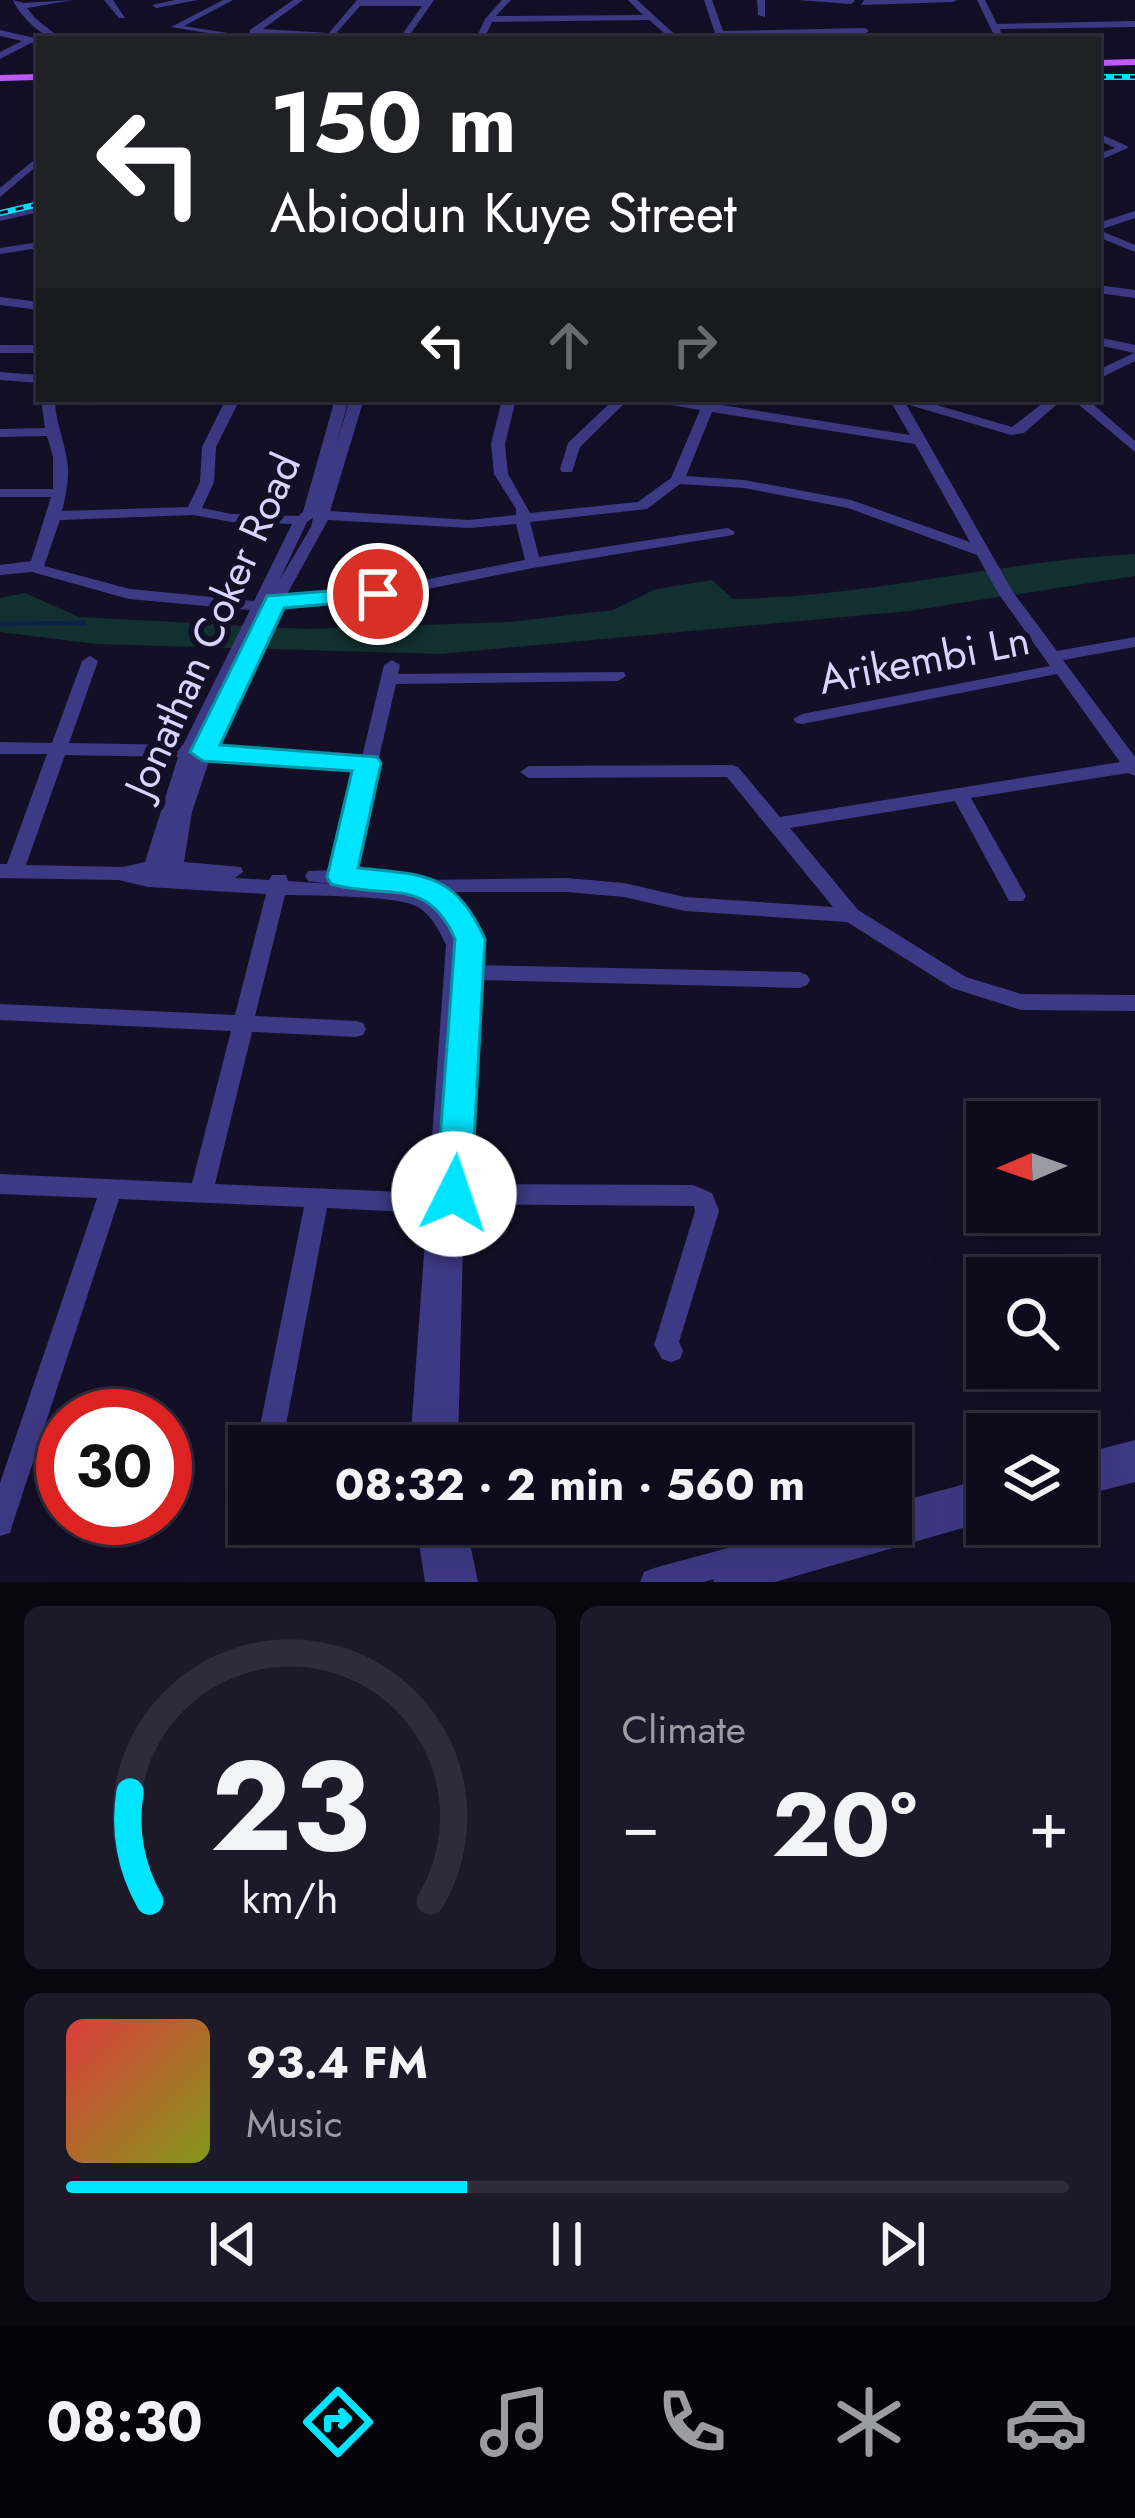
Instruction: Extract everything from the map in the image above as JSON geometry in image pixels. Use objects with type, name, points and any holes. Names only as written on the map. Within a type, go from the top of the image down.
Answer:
[{"type":"main road","points":[[1101,61],[1135,61]]},
{"type":"main road","points":[[0,80],[36,79]]},
{"type":"street","points":[[18,3],[69,0]]},
{"type":"street","points":[[108,0],[122,16]]},
{"type":"street","points":[[156,5],[194,0]]},
{"type":"street","points":[[223,36],[176,27],[230,0]]},
{"type":"street","points":[[284,0],[298,1]]},
{"type":"street","points":[[481,36],[489,19],[507,0]]},
{"type":"street","points":[[632,0],[672,36]]},
{"type":"street","points":[[708,0],[720,36],[866,35],[851,1],[801,0]]},
{"type":"street","points":[[761,0],[762,15]]},
{"type":"street","points":[[864,3],[953,0]]},
{"type":"street","points":[[981,0],[998,36]]},
{"type":"street","points":[[245,36],[298,1]]},
{"type":"street","points":[[255,31],[331,36],[359,2],[428,2]]},
{"type":"street","points":[[405,36],[428,2]]},
{"type":"street","points":[[18,3],[54,36]]},
{"type":"street","points":[[489,19],[650,17]]},
{"type":"street","points":[[580,18],[585,36]]},
{"type":"street","points":[[994,27],[1135,24]]},
{"type":"street","points":[[0,33],[34,41]]},
{"type":"street","points":[[0,56],[34,41]]},
{"type":"street","points":[[1101,137],[1123,148],[1101,157]]},
{"type":"street","points":[[0,194],[36,162]]},
{"type":"street","points":[[0,218],[36,209]]},
{"type":"street","points":[[1101,229],[1135,214]]},
{"type":"street","points":[[1101,232],[1135,249]]},
{"type":"street","points":[[0,251],[36,245]]},
{"type":"street","points":[[1101,289],[1135,294]]},
{"type":"street","points":[[0,301],[34,305]]},
{"type":"street","points":[[1101,342],[1135,353]]},
{"type":"street","points":[[0,349],[36,349]]},
{"type":"street","points":[[1101,373],[1135,353]]},
{"type":"street","points":[[0,376],[36,379]]},
{"type":"street","points":[[32,567],[38,563],[59,494],[59,455],[48,402]]},
{"type":"street","points":[[193,511],[207,482],[209,447],[231,402]]},
{"type":"street","name":"Jonathan Coker Road","points":[[161,874],[183,812],[196,751],[268,604],[301,520],[310,514],[341,402]]},
{"type":"street","name":"Jonathan Coker Road","points":[[268,604],[322,515],[356,402]]},
{"type":"street","points":[[508,402],[498,444],[501,474],[523,509],[532,563]]},
{"type":"street","points":[[568,469],[573,446],[619,402]]},
{"type":"street","points":[[675,402],[920,441]]},
{"type":"street","points":[[778,824],[1131,760],[1006,593],[900,402]]},
{"type":"street","points":[[910,402],[1011,431],[1019,430],[1052,402]]},
{"type":"street","points":[[1082,402],[1135,448]]},
{"type":"street","points":[[322,515],[469,524],[642,506],[677,480],[707,408]]},
{"type":"street","points":[[0,433],[51,432]]},
{"type":"street","points":[[677,480],[744,484],[851,504],[982,552]]},
{"type":"street","points":[[0,493],[59,494]]},
{"type":"street","points":[[52,516],[193,511],[232,518],[301,520]]},
{"type":"street","points":[[0,570],[32,567],[129,594],[268,604],[378,594],[532,563],[728,532]]},
{"type":"street","name":"Arikembi Ln","points":[[802,719],[1135,642]]},
{"type":"street","points":[[90,662],[60,749],[7,871],[161,874],[421,891],[566,885],[624,890],[685,904],[850,915]]},
{"type":"street","points":[[340,884],[390,672],[618,676]]},
{"type":"street","points":[[0,748],[196,751],[367,763]]},
{"type":"street","points":[[529,772],[732,771],[850,915],[959,983],[990,996],[1043,1004],[1135,1003]]},
{"type":"street","points":[[960,794],[1016,896]]},
{"type":"street","points":[[201,1193],[279,881]]},
{"type":"street","points":[[421,891],[451,902],[467,927],[469,971],[425,1425]]},
{"type":"street","points":[[421,891],[444,918],[456,945],[445,1425]]},
{"type":"street","points":[[469,971],[800,980]]},
{"type":"street","points":[[0,1012],[356,1029]]},
{"type":"street","points":[[0,1184],[317,1200],[693,1196],[704,1200],[706,1211],[666,1345],[671,1351]]},
{"type":"street","points":[[0,1523],[111,1190]]},
{"type":"street","points":[[273,1425],[317,1200]]},
{"type":"street","points":[[1098,1463],[1135,1453]]},
{"type":"street","points":[[1098,1479],[1135,1469]]},
{"type":"street","points":[[912,1511],[966,1497]]},
{"type":"street","points":[[727,1582],[966,1514]]},
{"type":"street","points":[[433,1545],[439,1582]]},
{"type":"street","points":[[457,1545],[464,1582]]},
{"type":"street","points":[[654,1582],[790,1545]]},
{"type":"green space","points":[[1135,554],[1135,576],[909,611],[440,654],[97,644],[0,632],[0,598],[25,593],[79,617],[306,629],[509,622],[613,610],[656,589],[712,580],[733,599],[783,597]]},
{"type":"waterway","points":[[0,624],[84,623]]},
{"type":"railway","points":[[1101,77],[1135,77]]},
{"type":"railway","points":[[0,213],[36,205]]},
{"type":"route","points":[[378,594],[275,602],[203,752],[367,763],[342,877],[427,885],[458,910],[470,939],[454,1194]]}]
